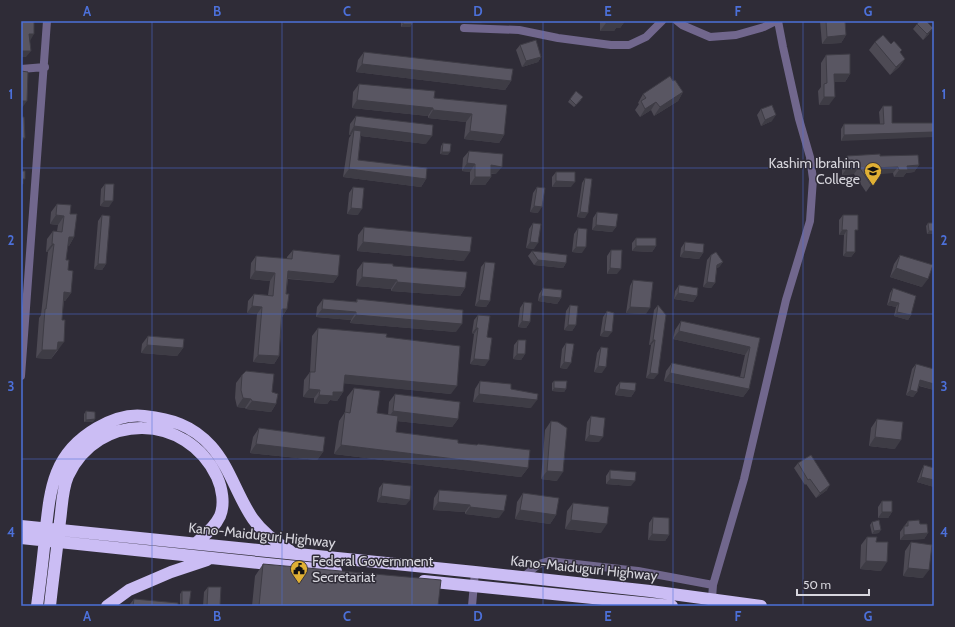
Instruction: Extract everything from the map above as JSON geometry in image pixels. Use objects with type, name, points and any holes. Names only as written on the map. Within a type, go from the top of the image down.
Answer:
[{"type":"highway","points":[[37,606],[50,497],[57,471],[74,445],[88,433],[104,424],[123,417],[138,415],[168,420],[185,425],[194,431],[210,445],[223,462],[254,520],[276,543],[292,552]]},
{"type":"highway","points":[[50,606],[63,498],[67,478],[81,455],[91,445],[114,432],[128,429],[142,429],[157,430],[174,435],[184,439],[209,462],[220,484],[222,506],[216,524],[196,543]]},
{"type":"highway","name":"Kano-Maiduguri Highway","points":[[21,526],[292,552],[407,566],[712,598],[761,606]]},
{"type":"highway","name":"Kano-Maiduguri Highway","points":[[21,538],[345,572]]},
{"type":"highway","points":[[108,606],[129,590],[171,572],[211,559]]},
{"type":"highway","name":"Kano-Maiduguri Highway","points":[[413,580],[672,606]]},
{"type":"street","points":[[21,376],[45,67],[47,21]]},
{"type":"street","points":[[464,28],[519,30],[558,38],[611,45],[630,45],[646,37],[662,21]]},
{"type":"street","points":[[677,21],[682,25],[710,37],[736,34],[764,27],[777,21],[797,112],[810,157],[813,179],[810,221],[786,300],[744,479],[713,586],[712,598]]},
{"type":"street","points":[[21,69],[45,67]]},
{"type":"street","points":[[523,577],[539,564],[549,560],[638,571],[713,586]]},
{"type":"street","points":[[472,606],[475,572]]},
{"type":"building","points":[[21,21],[34,21],[34,34],[29,34],[31,51],[21,51]]},
{"type":"building","points":[[403,21],[412,21],[412,24],[403,24]]},
{"type":"building","points":[[606,21],[619,21],[619,22],[606,23]]},
{"type":"building","points":[[826,21],[845,21],[846,35],[827,37]]},
{"type":"building","points":[[920,21],[926,21],[933,28],[927,34],[917,24]]},
{"type":"building","points":[[883,35],[891,44],[894,41],[902,50],[900,52],[905,59],[896,67],[875,42]]},
{"type":"building","points":[[536,40],[541,57],[526,61],[520,45]]},
{"type":"building","points":[[364,52],[513,69],[511,81],[362,64]]},
{"type":"building","points":[[850,54],[850,74],[834,74],[835,97],[824,97],[824,84],[827,83],[826,55]]},
{"type":"building","points":[[21,71],[28,72],[27,101],[21,101]]},
{"type":"building","points":[[670,76],[673,81],[675,80],[683,92],[660,107],[656,102],[645,109],[641,101],[646,98],[643,94]]},
{"type":"building","points":[[359,84],[435,91],[434,98],[507,105],[504,135],[470,131],[472,114],[433,110],[433,108],[357,100]]},
{"type":"building","points":[[576,91],[583,97],[576,105],[570,99]]},
{"type":"building","points":[[772,105],[776,115],[765,120],[761,109]]},
{"type":"building","points":[[883,106],[892,106],[892,123],[934,123],[934,132],[844,135],[844,124],[884,124]]},
{"type":"building","points":[[356,116],[433,125],[432,136],[354,126]]},
{"type":"building","points":[[21,117],[24,117],[25,138],[21,138]]},
{"type":"building","points":[[354,130],[361,131],[358,160],[427,168],[426,179],[349,169]]},
{"type":"building","points":[[443,143],[451,144],[450,152],[442,152]]},
{"type":"building","points":[[469,151],[503,154],[502,167],[491,165],[491,177],[475,177],[475,164],[467,163]]},
{"type":"building","points":[[880,154],[880,156],[918,155],[919,165],[907,166],[908,170],[899,170],[898,167],[871,168],[871,185],[859,167],[847,168],[847,156]]},
{"type":"building","points":[[21,171],[25,171],[25,179],[23,179],[21,188]]},
{"type":"building","points":[[556,172],[575,172],[575,182],[556,181]]},
{"type":"building","points":[[585,178],[592,179],[588,213],[580,212]]},
{"type":"building","points":[[105,184],[114,184],[113,201],[104,201]]},
{"type":"building","points":[[353,187],[364,188],[362,209],[351,208]]},
{"type":"building","points":[[537,187],[545,188],[542,207],[534,206]]},
{"type":"building","points":[[57,204],[71,205],[70,214],[77,214],[74,237],[69,237],[66,260],[69,260],[68,270],[73,271],[71,293],[64,292],[62,320],[65,320],[64,342],[58,342],[57,350],[42,350],[45,309],[54,244],[52,244],[53,231],[62,232],[64,216],[56,215]]},
{"type":"building","points":[[597,212],[618,214],[616,227],[596,225]]},
{"type":"building","points":[[102,215],[110,216],[106,264],[98,264]]},
{"type":"building","points":[[843,215],[858,215],[858,230],[855,230],[855,252],[846,252],[847,230],[842,230]]},
{"type":"building","points":[[533,223],[541,224],[538,243],[530,242]]},
{"type":"building","points":[[928,223],[934,223],[934,231],[929,231]]},
{"type":"building","points":[[364,227],[472,237],[470,252],[363,242]]},
{"type":"building","points":[[578,228],[587,229],[586,247],[576,247]]},
{"type":"building","points":[[636,238],[656,238],[656,246],[636,246]]},
{"type":"building","points":[[685,242],[704,244],[703,253],[684,251]]},
{"type":"building","points":[[293,250],[340,255],[338,276],[288,271],[286,294],[289,294],[287,309],[282,309],[279,356],[258,355],[262,307],[252,306],[254,294],[273,296],[275,273],[255,271],[256,256],[292,259]]},
{"type":"building","points":[[611,250],[622,250],[621,269],[610,268]]},
{"type":"building","points":[[532,251],[567,255],[566,263],[538,260]]},
{"type":"building","points":[[716,252],[723,262],[717,265],[715,283],[707,282],[711,255]]},
{"type":"building","points":[[900,255],[933,265],[928,279],[896,268]]},
{"type":"building","points":[[363,262],[467,272],[465,288],[397,282],[397,280],[362,277]]},
{"type":"building","points":[[485,262],[495,263],[490,301],[479,300]]},
{"type":"building","points":[[633,280],[653,282],[650,308],[630,307]]},
{"type":"building","points":[[679,285],[698,288],[697,296],[678,293]]},
{"type":"building","points":[[543,288],[562,290],[561,298],[541,296]]},
{"type":"building","points":[[893,288],[916,296],[911,315],[897,312],[899,303],[890,301]]},
{"type":"building","points":[[323,299],[357,302],[357,299],[463,310],[462,324],[356,315],[356,312],[322,309]]},
{"type":"building","points":[[524,302],[532,303],[530,322],[522,321]]},
{"type":"building","points":[[570,305],[578,306],[576,325],[568,325]]},
{"type":"building","points":[[658,305],[666,315],[658,374],[650,373]]},
{"type":"building","points":[[607,311],[614,313],[612,332],[604,331]]},
{"type":"building","points":[[478,315],[490,316],[487,337],[492,338],[489,360],[474,359]]},
{"type":"building","points":[[681,321],[760,338],[749,389],[670,373],[672,363],[744,378],[750,347],[679,331]]},
{"type":"building","points":[[318,328],[387,334],[386,337],[460,346],[457,386],[345,375],[343,392],[333,392],[333,396],[319,395],[320,390],[309,389],[310,372],[315,372]]},
{"type":"building","points":[[148,336],[184,339],[183,348],[147,345]]},
{"type":"building","points":[[518,340],[526,340],[525,354],[517,354]]},
{"type":"building","points":[[566,343],[574,344],[571,363],[564,362]]},
{"type":"building","points":[[601,347],[608,348],[606,367],[598,366]]},
{"type":"building","points":[[916,364],[934,369],[934,384],[920,380],[917,392],[910,390]]},
{"type":"building","points":[[246,371],[274,374],[272,392],[278,394],[276,404],[252,401],[251,399],[243,398],[241,390],[242,375]]},
{"type":"building","points":[[480,381],[511,384],[511,389],[538,394],[537,400],[479,394]]},
{"type":"building","points":[[554,381],[567,381],[566,389],[554,388]]},
{"type":"building","points":[[620,382],[636,383],[635,391],[619,389]]},
{"type":"building","points":[[354,388],[380,391],[377,413],[398,416],[396,432],[458,440],[458,443],[530,450],[528,468],[341,445],[345,412],[350,413]]},
{"type":"building","points":[[395,394],[460,402],[458,419],[393,411]]},
{"type":"building","points":[[86,411],[95,412],[95,419],[86,420]]},
{"type":"building","points":[[591,416],[605,418],[603,437],[589,435]]},
{"type":"building","points":[[877,419],[903,422],[901,440],[875,437]]},
{"type":"building","points":[[551,421],[558,422],[567,428],[563,472],[547,471]]},
{"type":"building","points":[[259,428],[325,437],[323,452],[256,444]]},
{"type":"building","points":[[811,455],[830,485],[820,493],[810,479],[808,480],[798,463]]},
{"type":"building","points":[[924,465],[934,468],[934,480],[921,477]]},
{"type":"building","points":[[610,470],[636,472],[635,481],[610,479]]},
{"type":"building","points":[[383,483],[411,486],[410,500],[381,496]]},
{"type":"building","points":[[439,490],[507,495],[504,511],[470,507],[470,505],[438,502]]},
{"type":"building","points":[[523,493],[559,498],[556,515],[520,510]]},
{"type":"building","points":[[882,501],[892,501],[892,512],[882,512]]},
{"type":"building","points":[[573,503],[609,507],[607,524],[571,520]]},
{"type":"building","points":[[653,517],[669,518],[669,535],[652,534]]},
{"type":"building","points":[[879,520],[881,530],[874,531],[872,522]]},
{"type":"building","points":[[919,520],[920,524],[927,524],[928,533],[904,535],[904,526],[908,526],[908,521]]},
{"type":"building","points":[[867,537],[877,537],[876,542],[888,542],[887,562],[866,561]]},
{"type":"building","points":[[911,542],[932,545],[929,570],[908,568]]},
{"type":"building","name":"Federal Government Secretariat","points":[[263,564],[441,580],[438,606],[259,606]]},
{"type":"building","points":[[208,587],[221,587],[220,606],[207,606]]},
{"type":"building","points":[[182,591],[191,591],[189,606],[182,606]]},
{"type":"building","points":[[134,599],[178,603],[178,606],[133,606]]},
{"type":"place","name":"Kashim Ibrahim College","points":[[873,186]]},
{"type":"place","name":"Federal Government Secretariat","points":[[299,584]]}]
